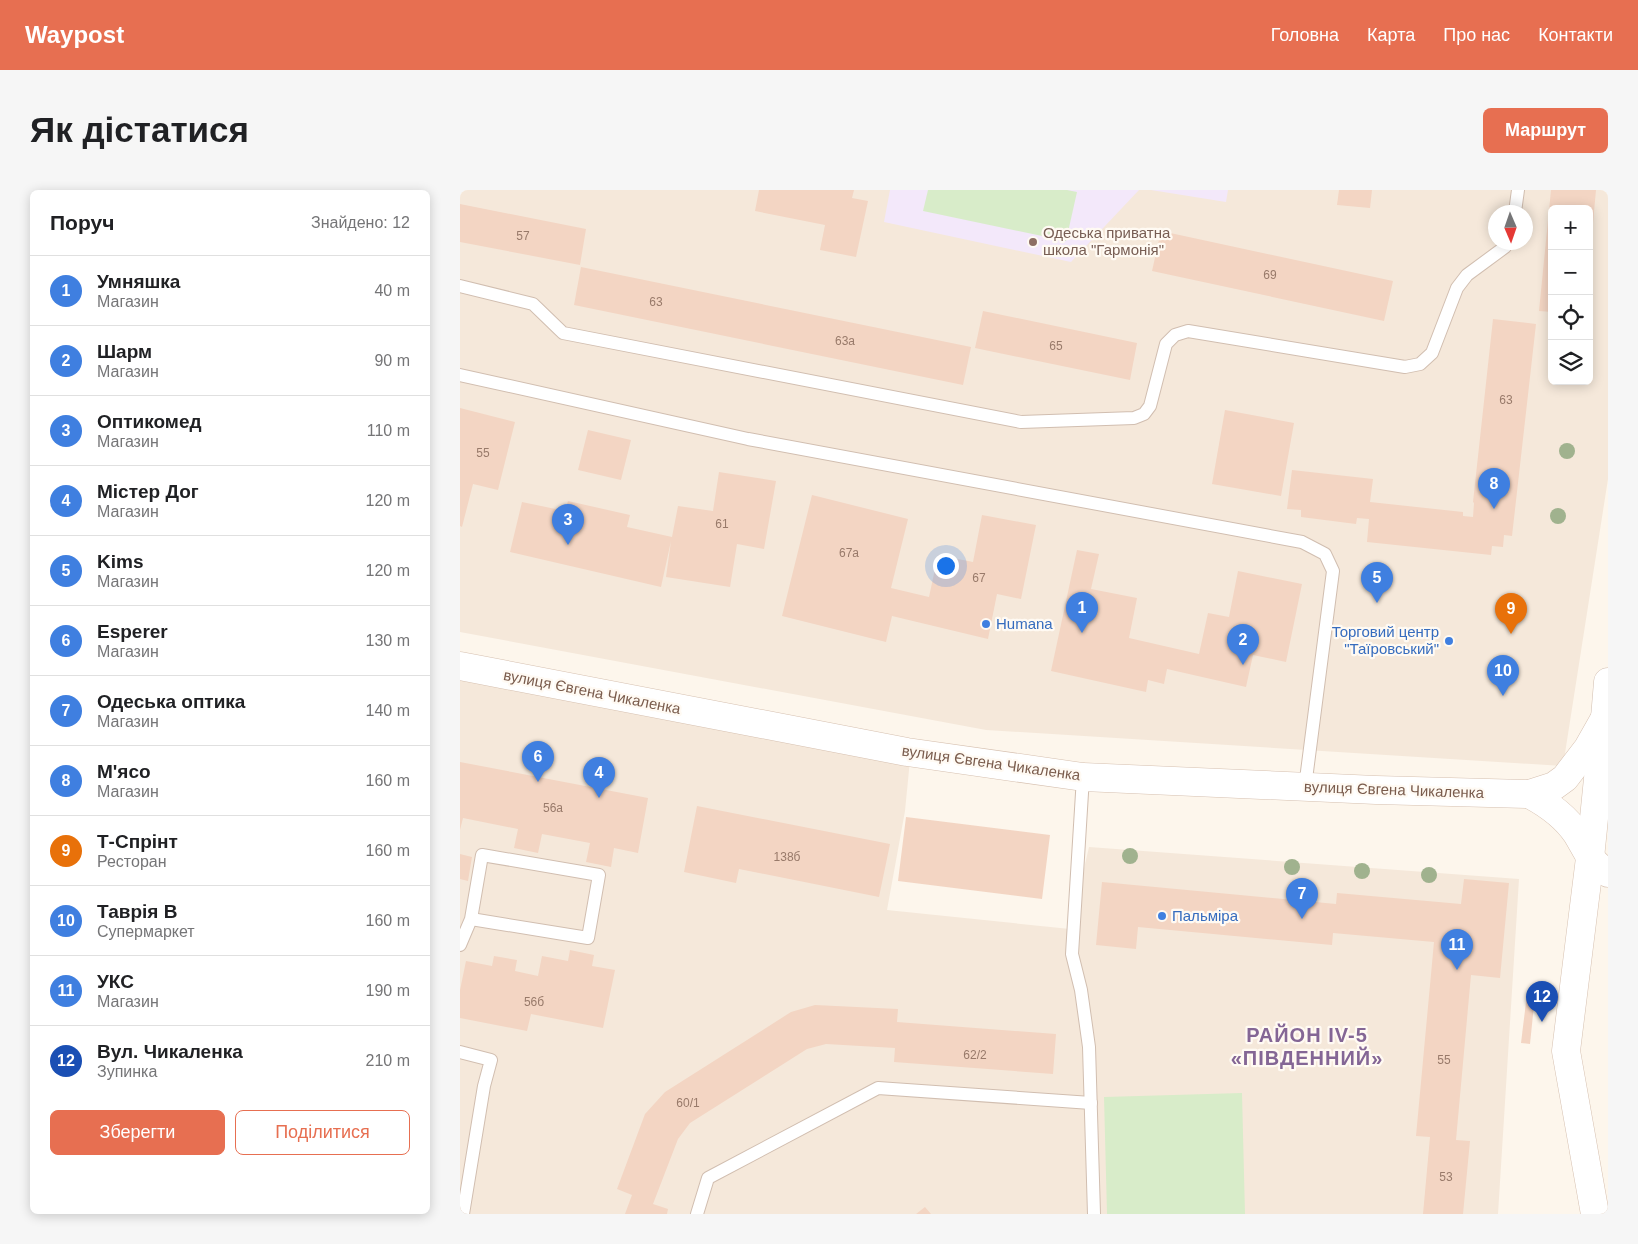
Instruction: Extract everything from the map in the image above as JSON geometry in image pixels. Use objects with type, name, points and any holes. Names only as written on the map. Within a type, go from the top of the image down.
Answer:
[{"type":"main road","name":"вулиця Євгена Чикаленка","points":[[460,666],[907,752],[1083,777],[1304,787],[1529,794],[1554,786],[1565,778],[1588,748],[1606,714]]},
{"type":"main road","points":[[1595,1214],[1566,1051],[1599,866],[1608,682]]},
{"type":"main road","name":"вулиця Євгена Чикаленка","points":[[1529,794],[1560,814],[1577,834],[1599,866]]},
{"type":"main road","points":[[1595,1214],[1608,1177]]},
{"type":"lane","points":[[1516,205],[1518,190]]},
{"type":"lane","points":[[460,286],[533,304],[563,333],[1021,422],[1134,418],[1144,414],[1150,406],[1166,344],[1175,335],[1188,331],[1405,367],[1420,364],[1432,353],[1457,288],[1467,274],[1501,250]]},
{"type":"lane","points":[[460,375],[748,439],[1302,542],[1325,554],[1333,571],[1304,787]]},
{"type":"lane","points":[[1083,777],[1072,954],[1082,990],[1089,1046],[1094,1214]]},
{"type":"lane","points":[[460,946],[471,919],[482,855],[599,875],[588,938],[471,919]]},
{"type":"lane","points":[[460,1052],[491,1060],[484,1086],[463,1214]]},
{"type":"lane","points":[[697,1214],[708,1178],[878,1088],[1091,1103]]},
{"type":"shaded area","points":[[460,190],[1608,190],[1608,479],[1563,766],[986,730],[460,632]]},
{"type":"shaded area","name":"Одеська приватна школа \"Гармонія\"","points":[[890,190],[1139,190],[1071,262],[884,222]]},
{"type":"shaded area","name":"Одеська приватна школа \"Гармонія\"","points":[[1151,190],[1228,190],[1226,202]]},
{"type":"shaded area","points":[[460,680],[910,760],[905,811],[887,910],[1070,929],[1089,847],[1519,879],[1498,1214],[460,1214]]},
{"type":"green space","points":[[928,190],[1067,190],[1077,192],[1066,241],[923,211]]},
{"type":"green space","points":[[1242,1093],[1245,1214],[1107,1214],[1104,1097]]},
{"type":"building","points":[[759,190],[854,190],[852,198],[868,201],[856,257],[820,250],[825,225],[755,211]]},
{"type":"building","points":[[1339,190],[1372,190],[1370,208],[1337,205]]},
{"type":"building","points":[[1551,190],[1596,190],[1593,223],[1593,205],[1550,205]]},
{"type":"building","points":[[460,204],[586,229],[580,265],[460,242]]},
{"type":"building","points":[[1548,220],[1548,312],[1539,311]]},
{"type":"building","points":[[1161,231],[1393,281],[1384,321],[1152,271]]},
{"type":"building","points":[[581,267],[971,347],[963,385],[574,305]]},
{"type":"building","points":[[983,311],[1137,343],[1130,380],[975,348]]},
{"type":"building","points":[[1493,319],[1536,324],[1512,536],[1504,535],[1503,547],[1492,546],[1491,555],[1367,542],[1369,519],[1357,518],[1356,524],[1301,517],[1301,510],[1287,509],[1292,470],[1373,479],[1370,502],[1463,512],[1463,516],[1473,517],[1473,502]]},
{"type":"building","points":[[460,408],[515,422],[498,490],[473,484],[462,527],[460,526]]},
{"type":"building","points":[[1225,410],[1294,423],[1281,496],[1212,484]]},
{"type":"building","points":[[588,430],[631,440],[621,480],[578,470]]},
{"type":"building","points":[[719,472],[776,481],[764,549],[737,544],[730,587],[666,577],[671,541],[661,587],[510,552],[522,502],[565,511],[568,501],[630,515],[627,527],[672,537],[678,506],[713,511]]},
{"type":"building","points":[[812,495],[908,519],[891,588],[929,597],[938,555],[973,562],[982,515],[1036,525],[1021,599],[997,594],[988,639],[892,616],[886,642],[782,616]]},
{"type":"building","points":[[1077,550],[1099,554],[1091,589],[1137,598],[1129,638],[1199,654],[1208,613],[1229,617],[1238,571],[1302,584],[1286,662],[1253,655],[1246,687],[1167,669],[1164,684],[1148,680],[1146,692],[1051,671]]},
{"type":"building","points":[[460,762],[648,798],[638,853],[614,848],[611,867],[586,862],[590,843],[542,834],[538,853],[514,848],[518,829],[463,818],[460,830]]},
{"type":"building","points":[[697,806],[890,844],[879,897],[739,869],[736,883],[684,872]]},
{"type":"building","points":[[906,817],[1050,835],[1042,899],[898,881]]},
{"type":"building","points":[[460,854],[472,857],[468,881],[460,879]]},
{"type":"building","points":[[1464,879],[1509,883],[1500,978],[1471,975],[1456,1140],[1470,1141],[1463,1214],[1423,1214],[1430,1137],[1416,1136],[1434,942],[1333,933],[1332,945],[1138,927],[1136,949],[1096,945],[1102,882],[1336,904],[1337,893],[1461,904]]},
{"type":"building","points":[[570,950],[594,955],[592,966],[615,970],[603,1028],[531,1014],[527,1031],[460,1018],[460,990],[466,961],[492,966],[494,956],[517,960],[515,971],[538,976],[542,956],[568,961]]},
{"type":"building","points":[[1527,994],[1535,995],[1530,1044],[1521,1043]]},
{"type":"building","points":[[815,1005],[898,1009],[897,1022],[1056,1034],[1053,1074],[894,1062],[895,1048],[826,1044],[807,1049],[690,1123],[678,1139],[653,1204],[668,1209],[667,1214],[625,1214],[632,1195],[617,1189],[645,1114],[665,1092],[791,1012]]},
{"type":"building","points":[[925,1207],[931,1214],[916,1214]]},
{"type":"place","name":"Одеська приватна школа \"Гармонія\"","points":[[1033,242]]},
{"type":"place","name":"М'ясо","points":[[1494,509]]},
{"type":"place","name":"Оптикомед","points":[[568,545]]},
{"type":"place","name":"Kims","points":[[1377,603]]},
{"type":"place","name":"Humana","points":[[986,624]]},
{"type":"place","name":"Умняшка","points":[[1082,633]]},
{"type":"place","name":"Т-Спрінт","points":[[1511,634]]},
{"type":"place","name":"Торговий центр \"Таїровський\"","points":[[1449,641]]},
{"type":"place","name":"Шарм","points":[[1243,665]]},
{"type":"place","name":"Таврія В","points":[[1503,696]]},
{"type":"place","name":"Esperer","points":[[538,782]]},
{"type":"place","name":"Містер Дог","points":[[599,798]]},
{"type":"place","name":"Пальміра","points":[[1162,916]]},
{"type":"place","name":"Одеська оптика","points":[[1302,919]]},
{"type":"place","name":"УКС","points":[[1457,970]]},
{"type":"place","name":"Вул. Чикаленка","points":[[1542,1022]]},
{"type":"district","name":"РАЙОН IV-5 «ПІВДЕННИЙ»","points":[[1307,1046]]}]
